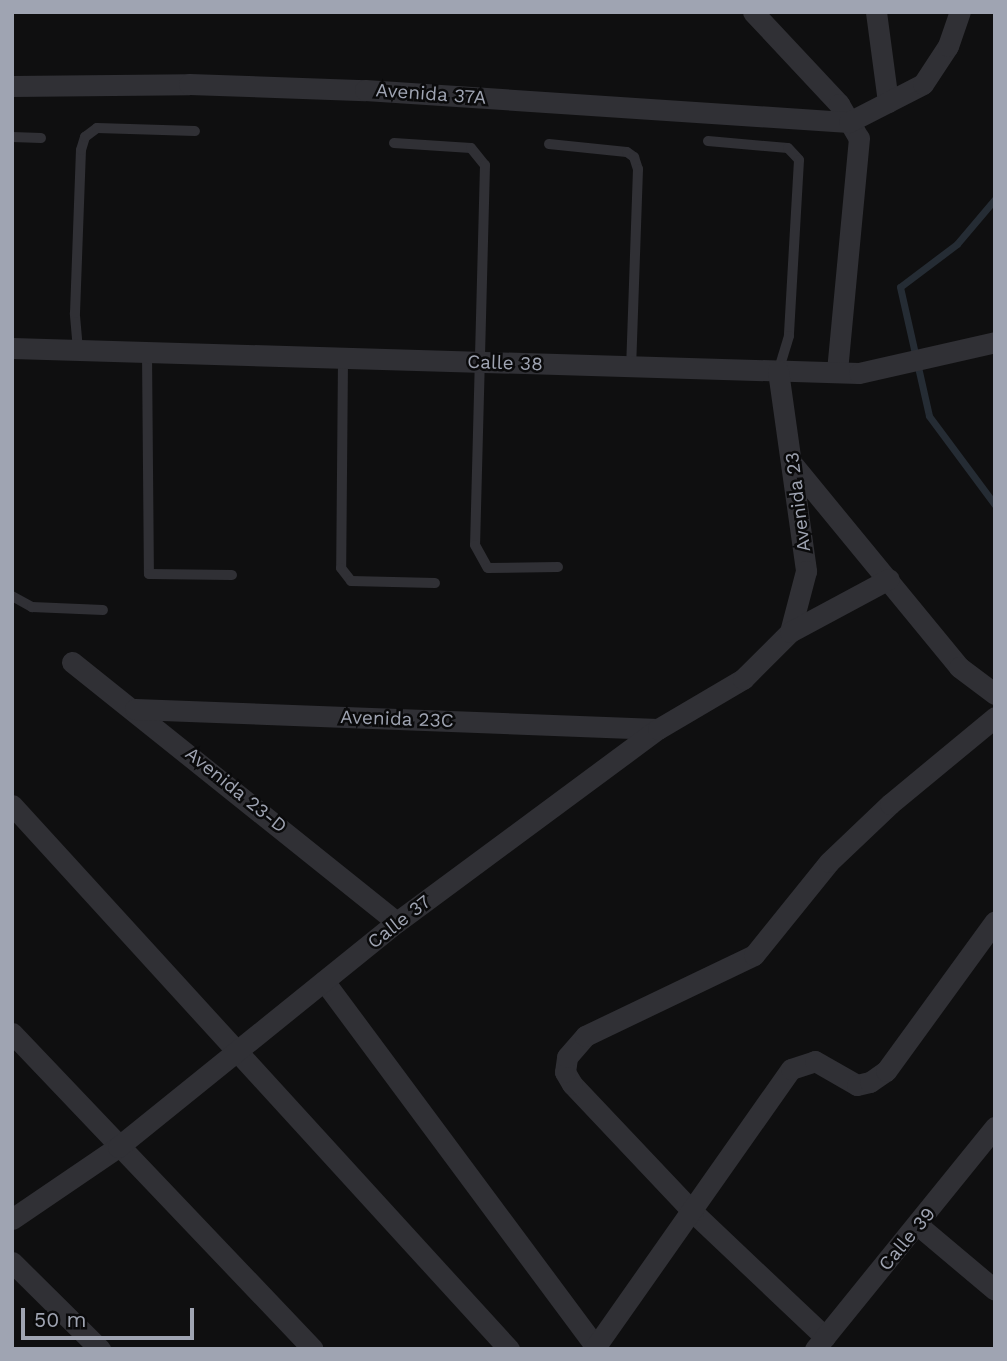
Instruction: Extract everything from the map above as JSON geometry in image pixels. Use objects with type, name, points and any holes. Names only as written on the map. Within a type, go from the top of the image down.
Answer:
[{"type":"street","points":[[753,12],[839,104],[859,138],[837,372]]},
{"type":"street","points":[[876,12],[888,102]]},
{"type":"street","points":[[849,122],[923,84],[948,46],[960,12]]},
{"type":"street","name":"Avenida 37A","points":[[12,86],[189,84],[365,90],[849,122]]},
{"type":"street","name":"Calle 38","points":[[12,348],[859,373],[995,342]]},
{"type":"street","name":"Avenida 23","points":[[778,372],[794,466],[806,571],[790,632]]},
{"type":"street","points":[[794,466],[889,579],[958,667],[995,694]]},
{"type":"street","points":[[790,632],[889,579]]},
{"type":"street","name":"Calle 37","points":[[12,1219],[118,1147],[397,922],[658,729],[743,679],[790,632]]},
{"type":"street","name":"Avenida 23-D","points":[[72,662],[135,709],[397,922]]},
{"type":"street","name":"Avenida 23C","points":[[135,709],[658,729]]},
{"type":"street","points":[[820,1343],[572,1084],[565,1072],[571,1048],[585,1036],[754,955],[830,862],[890,804],[995,717]]},
{"type":"street","points":[[12,805],[509,1349]]},
{"type":"street","points":[[324,981],[594,1348],[693,1212],[791,1069],[815,1061],[857,1085],[870,1082],[886,1071],[995,921]]},
{"type":"street","points":[[12,1033],[313,1349]]},
{"type":"street","name":"Calle 39","points":[[820,1343],[919,1226],[995,1127]]},
{"type":"street","points":[[919,1226],[995,1290]]},
{"type":"street","points":[[12,1262],[100,1349]]},
{"type":"lane","points":[[78,351],[76,272],[85,136],[97,128],[195,131]]},
{"type":"lane","points":[[12,137],[41,138]]},
{"type":"lane","points":[[708,141],[788,148],[799,160],[789,336],[778,372]]},
{"type":"lane","points":[[394,143],[471,148],[482,157],[479,363],[482,391],[475,545],[480,559],[488,568],[558,567]]},
{"type":"lane","points":[[549,144],[626,152],[634,158],[638,169],[631,367]]},
{"type":"lane","points":[[147,353],[149,573],[232,575]]},
{"type":"lane","points":[[343,359],[341,568],[351,581],[435,583]]},
{"type":"lane","points":[[12,596],[32,607],[103,610]]},
{"type":"waterway","points":[[995,199],[957,244],[900,287],[929,416],[995,505]]}]
